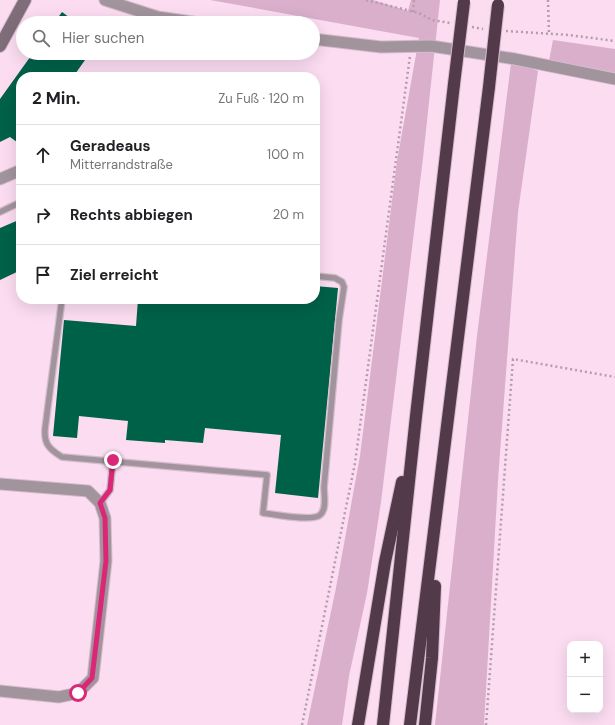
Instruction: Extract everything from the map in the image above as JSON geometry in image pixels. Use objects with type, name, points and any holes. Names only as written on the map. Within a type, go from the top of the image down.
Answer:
[{"type":"highway","points":[[383,725],[416,416],[464,1]]},
{"type":"highway","points":[[410,725],[489,88],[498,3]]},
{"type":"highway","points":[[358,725],[385,562],[416,416]]},
{"type":"highway","points":[[425,725],[432,658],[437,514]]},
{"type":"street","points":[[105,0],[155,16]]},
{"type":"street","points":[[16,16],[23,4]]},
{"type":"street","points":[[0,46],[16,17]]},
{"type":"street","points":[[320,40],[381,47],[431,46],[499,56],[615,78]]},
{"type":"street","points":[[0,179],[16,172]]},
{"type":"street","points":[[0,484],[88,491],[100,503],[105,518],[106,561],[92,678],[78,693],[59,697],[0,691]]},
{"type":"lane","points":[[0,212],[16,204]]},
{"type":"lane","points":[[61,304],[44,438],[49,449],[62,457],[113,460],[267,475],[263,513],[312,518],[320,515],[324,508],[324,487],[339,320],[344,287],[342,282],[335,278],[320,276]]},
{"type":"lane","points":[[100,503],[110,490],[113,460]]},
{"type":"path","points":[[413,12],[414,0]]},
{"type":"path","points":[[548,0],[549,34]]},
{"type":"path","points":[[569,35],[615,41]]},
{"type":"path","points":[[302,725],[355,463],[411,47]]},
{"type":"path","points":[[486,725],[513,359],[615,377]]},
{"type":"shaded area","points":[[210,0],[373,0],[408,11],[411,0],[440,0],[423,158],[381,502],[367,593],[349,676],[342,725],[307,725],[336,588],[360,456],[397,161],[419,38],[320,20],[320,16],[298,16]]},
{"type":"shaded area","points":[[553,40],[615,49],[615,73],[549,61]]},
{"type":"shaded area","points":[[511,63],[525,65],[538,71],[518,212],[498,480],[484,725],[435,725],[477,336]]},
{"type":"building","points":[[62,12],[67,16],[59,16]]},
{"type":"building","points":[[28,60],[85,60],[77,72],[19,72]]},
{"type":"building","points":[[16,77],[16,141],[10,137],[0,142],[0,99]]},
{"type":"building","points":[[16,221],[16,272],[0,280],[0,228]]},
{"type":"building","points":[[320,286],[338,288],[318,498],[275,493],[281,435],[205,428],[203,443],[165,440],[165,443],[126,440],[128,421],[79,416],[77,438],[53,436],[64,320],[136,326],[138,304],[320,304]]},
{"type":"route","points":[[78,693],[92,678],[106,561],[105,518],[100,503],[110,490],[113,460]]}]
